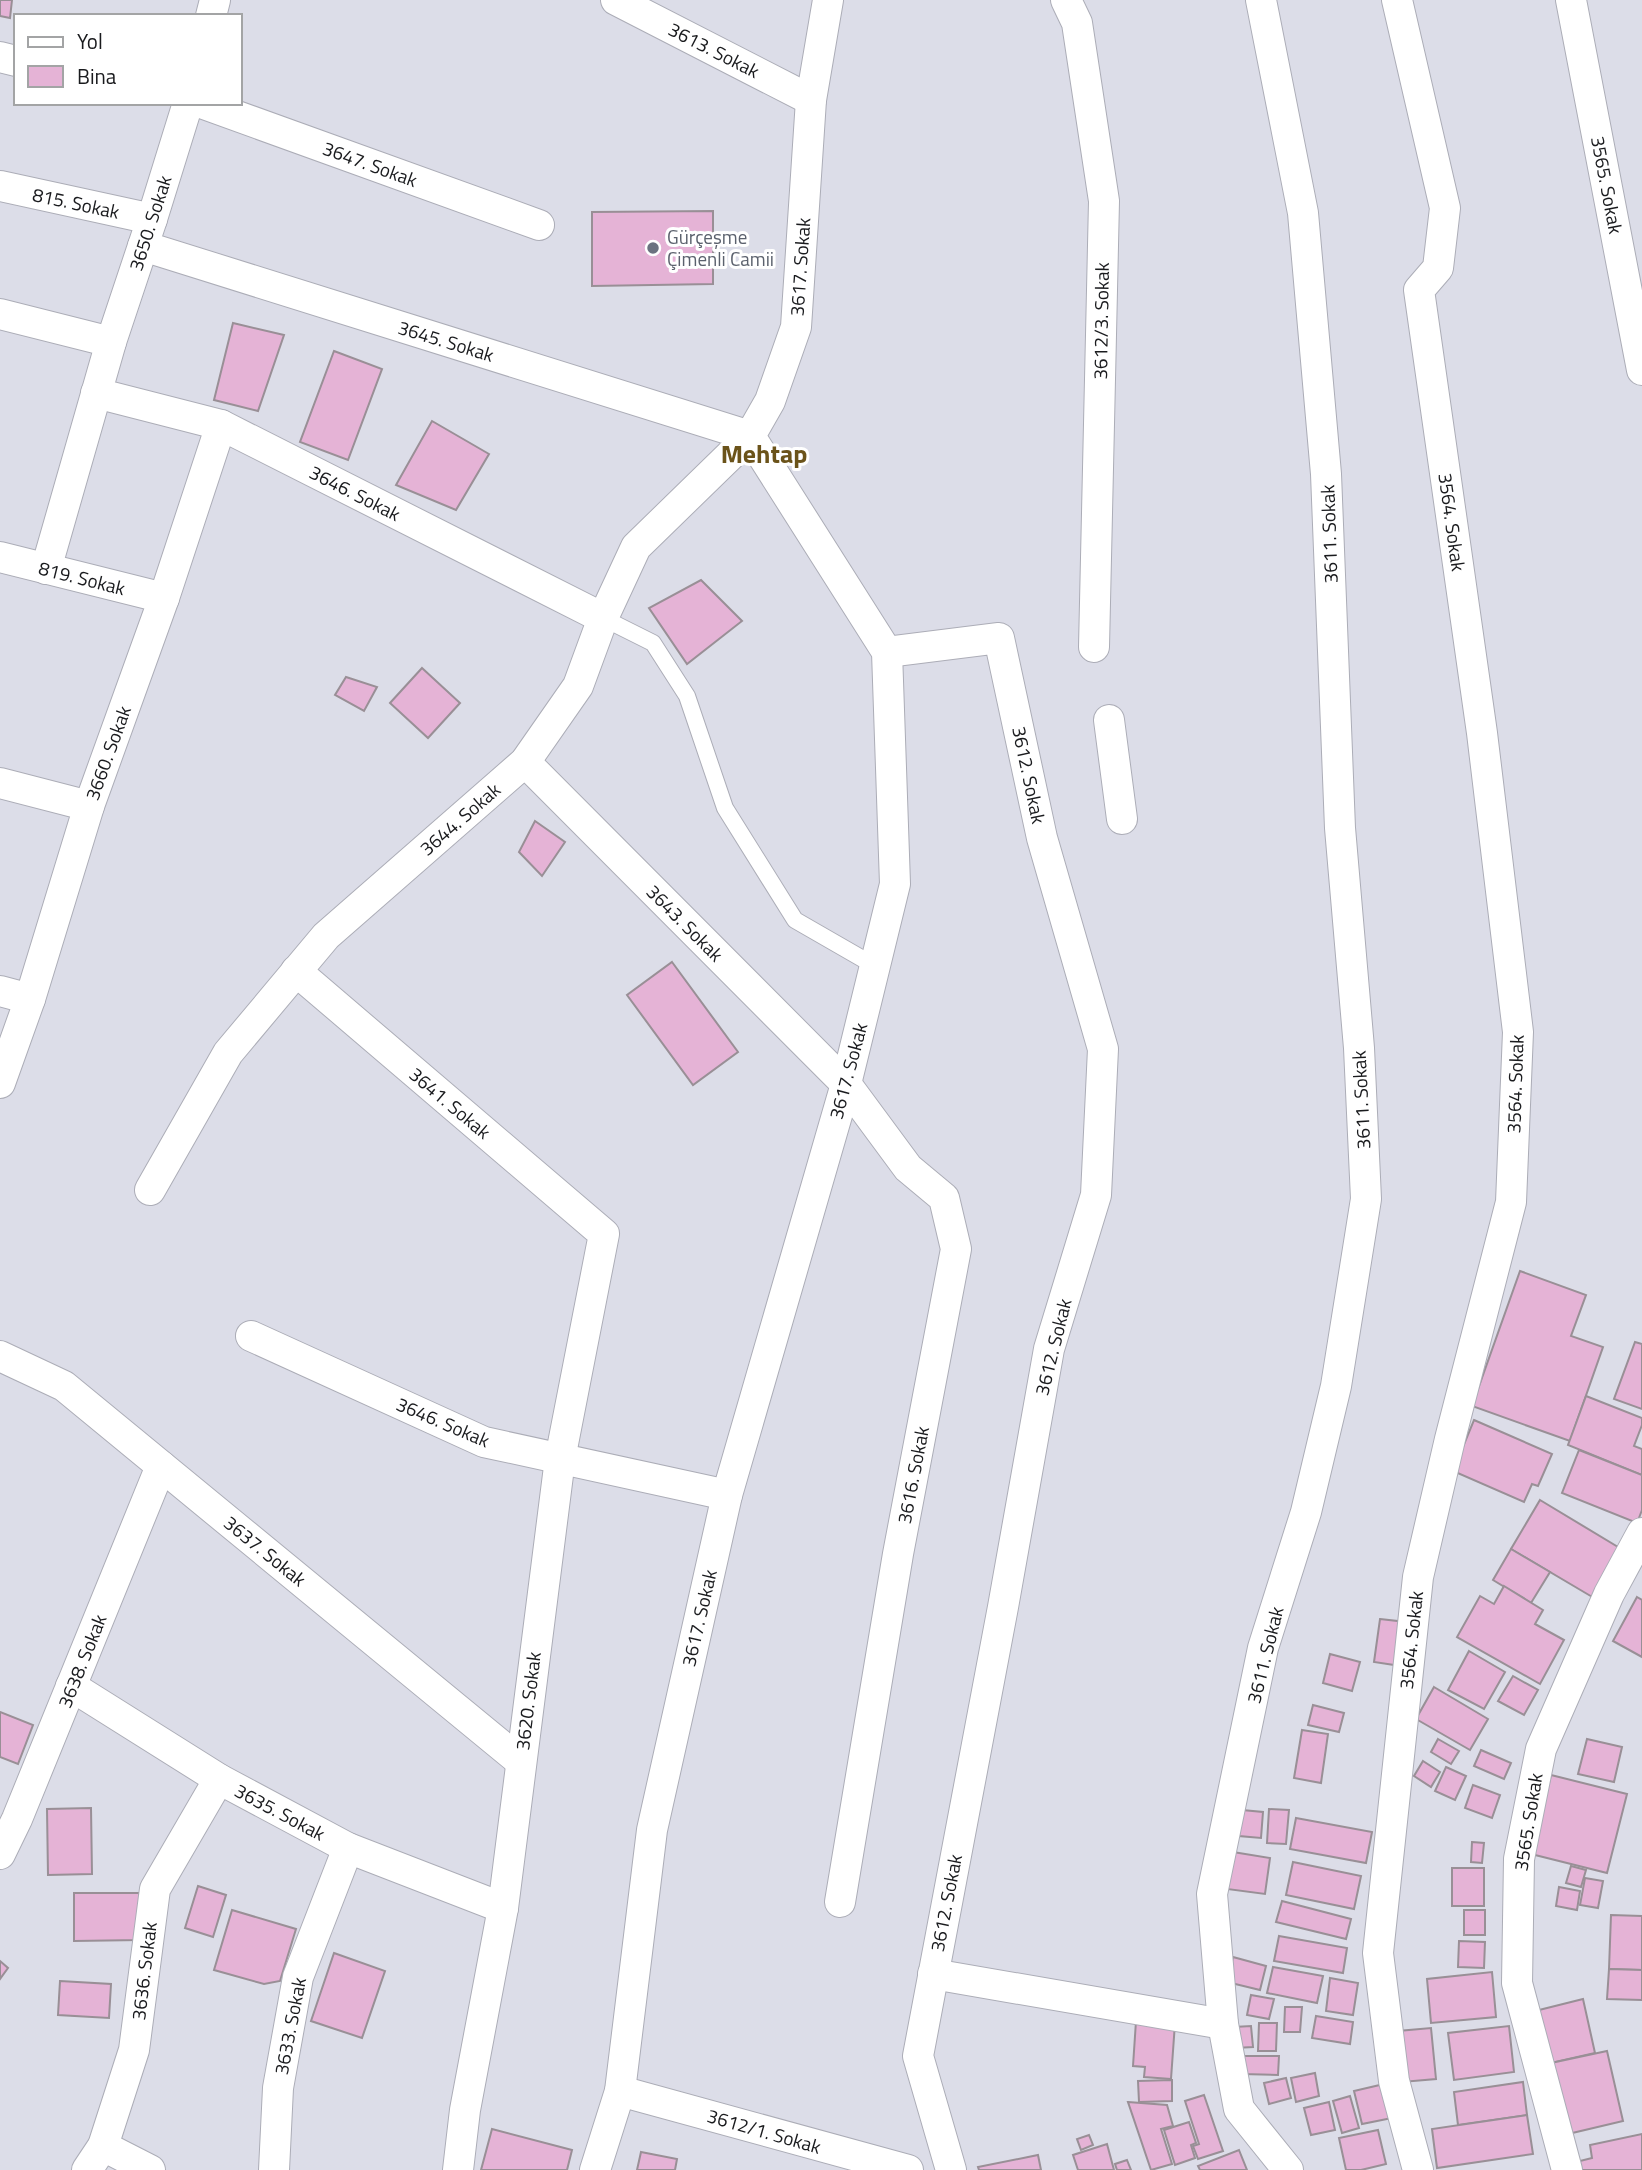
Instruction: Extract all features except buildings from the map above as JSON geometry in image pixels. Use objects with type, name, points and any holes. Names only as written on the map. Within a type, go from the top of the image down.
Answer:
[{"type":"street","name":"3613. Sokak","points":[[616,0],[811,100]]},
{"type":"street","name":"3617. Sokak","points":[[750,436],[770,401],[796,327],[811,100],[828,0]]},
{"type":"street","name":"3612/3. Sokak","points":[[1066,0],[1077,23],[1104,201],[1094,647]]},
{"type":"street","name":"3611. Sokak","points":[[1261,0],[1303,213],[1325,461],[1340,828],[1359,1048],[1366,1199],[1336,1386],[1306,1512],[1264,1648],[1212,1894],[1223,2024],[1239,2109],[1288,2170]]},
{"type":"street","name":"3564. Sokak","points":[[1397,0],[1445,208],[1438,268],[1419,290],[1482,733],[1518,1032],[1511,1202],[1450,1439],[1418,1577],[1378,1953],[1394,2081],[1418,2170]]},
{"type":"street","name":"3565. Sokak","points":[[1571,0],[1642,370]]},
{"type":"street","name":"3650. Sokak","points":[[46,569],[111,342],[187,105]]},
{"type":"street","name":"3647. Sokak","points":[[207,105],[539,225]]},
{"type":"street","name":"815. Sokak","points":[[0,186],[148,232]]},
{"type":"street","name":"3645. Sokak","points":[[148,232],[750,436]]},
{"type":"street","points":[[0,314],[111,342]]},
{"type":"street","name":"3646. Sokak","points":[[96,393],[221,425],[603,618]]},
{"type":"street","name":"3660. Sokak","points":[[0,1083],[30,999],[89,806],[164,598],[221,425]]},
{"type":"street","points":[[750,436],[887,652]]},
{"type":"street","name":"3644. Sokak","points":[[150,1190],[228,1053],[326,936],[525,762],[578,686],[603,618],[636,547],[750,436]]},
{"type":"street","name":"819. Sokak","points":[[0,557],[164,598]]},
{"type":"street","name":"3612. Sokak","points":[[887,652],[999,638],[1042,838],[1103,1049],[1096,1195],[1049,1349],[918,2056],[951,2170]]},
{"type":"street","name":"3617. Sokak","points":[[595,2170],[620,2091],[652,1830],[727,1494],[846,1084],[895,884],[887,652]]},
{"type":"street","points":[[1109,720],[1122,819]]},
{"type":"street","name":"3643. Sokak","points":[[525,762],[846,1084]]},
{"type":"street","points":[[0,783],[89,806]]},
{"type":"street","name":"3641. Sokak","points":[[296,971],[604,1234]]},
{"type":"street","points":[[0,990],[30,999]]},
{"type":"street","name":"3616. Sokak","points":[[840,1902],[898,1554],[956,1249],[944,1198],[908,1168],[846,1084]]},
{"type":"street","name":"3620. Sokak","points":[[458,2170],[465,2110],[503,1908],[560,1458],[604,1234]]},
{"type":"street","name":"3646. Sokak","points":[[251,1336],[484,1442],[727,1494]]},
{"type":"street","name":"3637. Sokak","points":[[0,1356],[64,1386],[520,1761]]},
{"type":"street","name":"3638. Sokak","points":[[0,1854],[17,1819],[161,1466]]},
{"type":"street","name":"3565. Sokak","points":[[1567,2170],[1517,1983],[1519,1859],[1541,1749],[1609,1594],[1642,1533]]},
{"type":"street","name":"3635. Sokak","points":[[71,1686],[219,1779],[348,1848],[503,1908]]},
{"type":"street","name":"3636. Sokak","points":[[87,2170],[103,2146],[134,2050],[155,1888],[219,1779]]},
{"type":"street","name":"3633. Sokak","points":[[274,2170],[278,2088],[298,1977],[348,1848]]},
{"type":"street","points":[[933,1974],[1223,2024]]},
{"type":"street","name":"3612/1. Sokak","points":[[620,2091],[856,2164],[908,2170]]},
{"type":"street","points":[[103,2146],[150,2170]]},
{"type":"lane","points":[[603,618],[653,643],[687,696],[725,808],[796,920],[875,966]]},
{"type":"place","name":"Gürçeşme Çimenli Camii","points":[[653,248]]},
{"type":"district","name":"Mehtap","points":[[764,454]]}]
